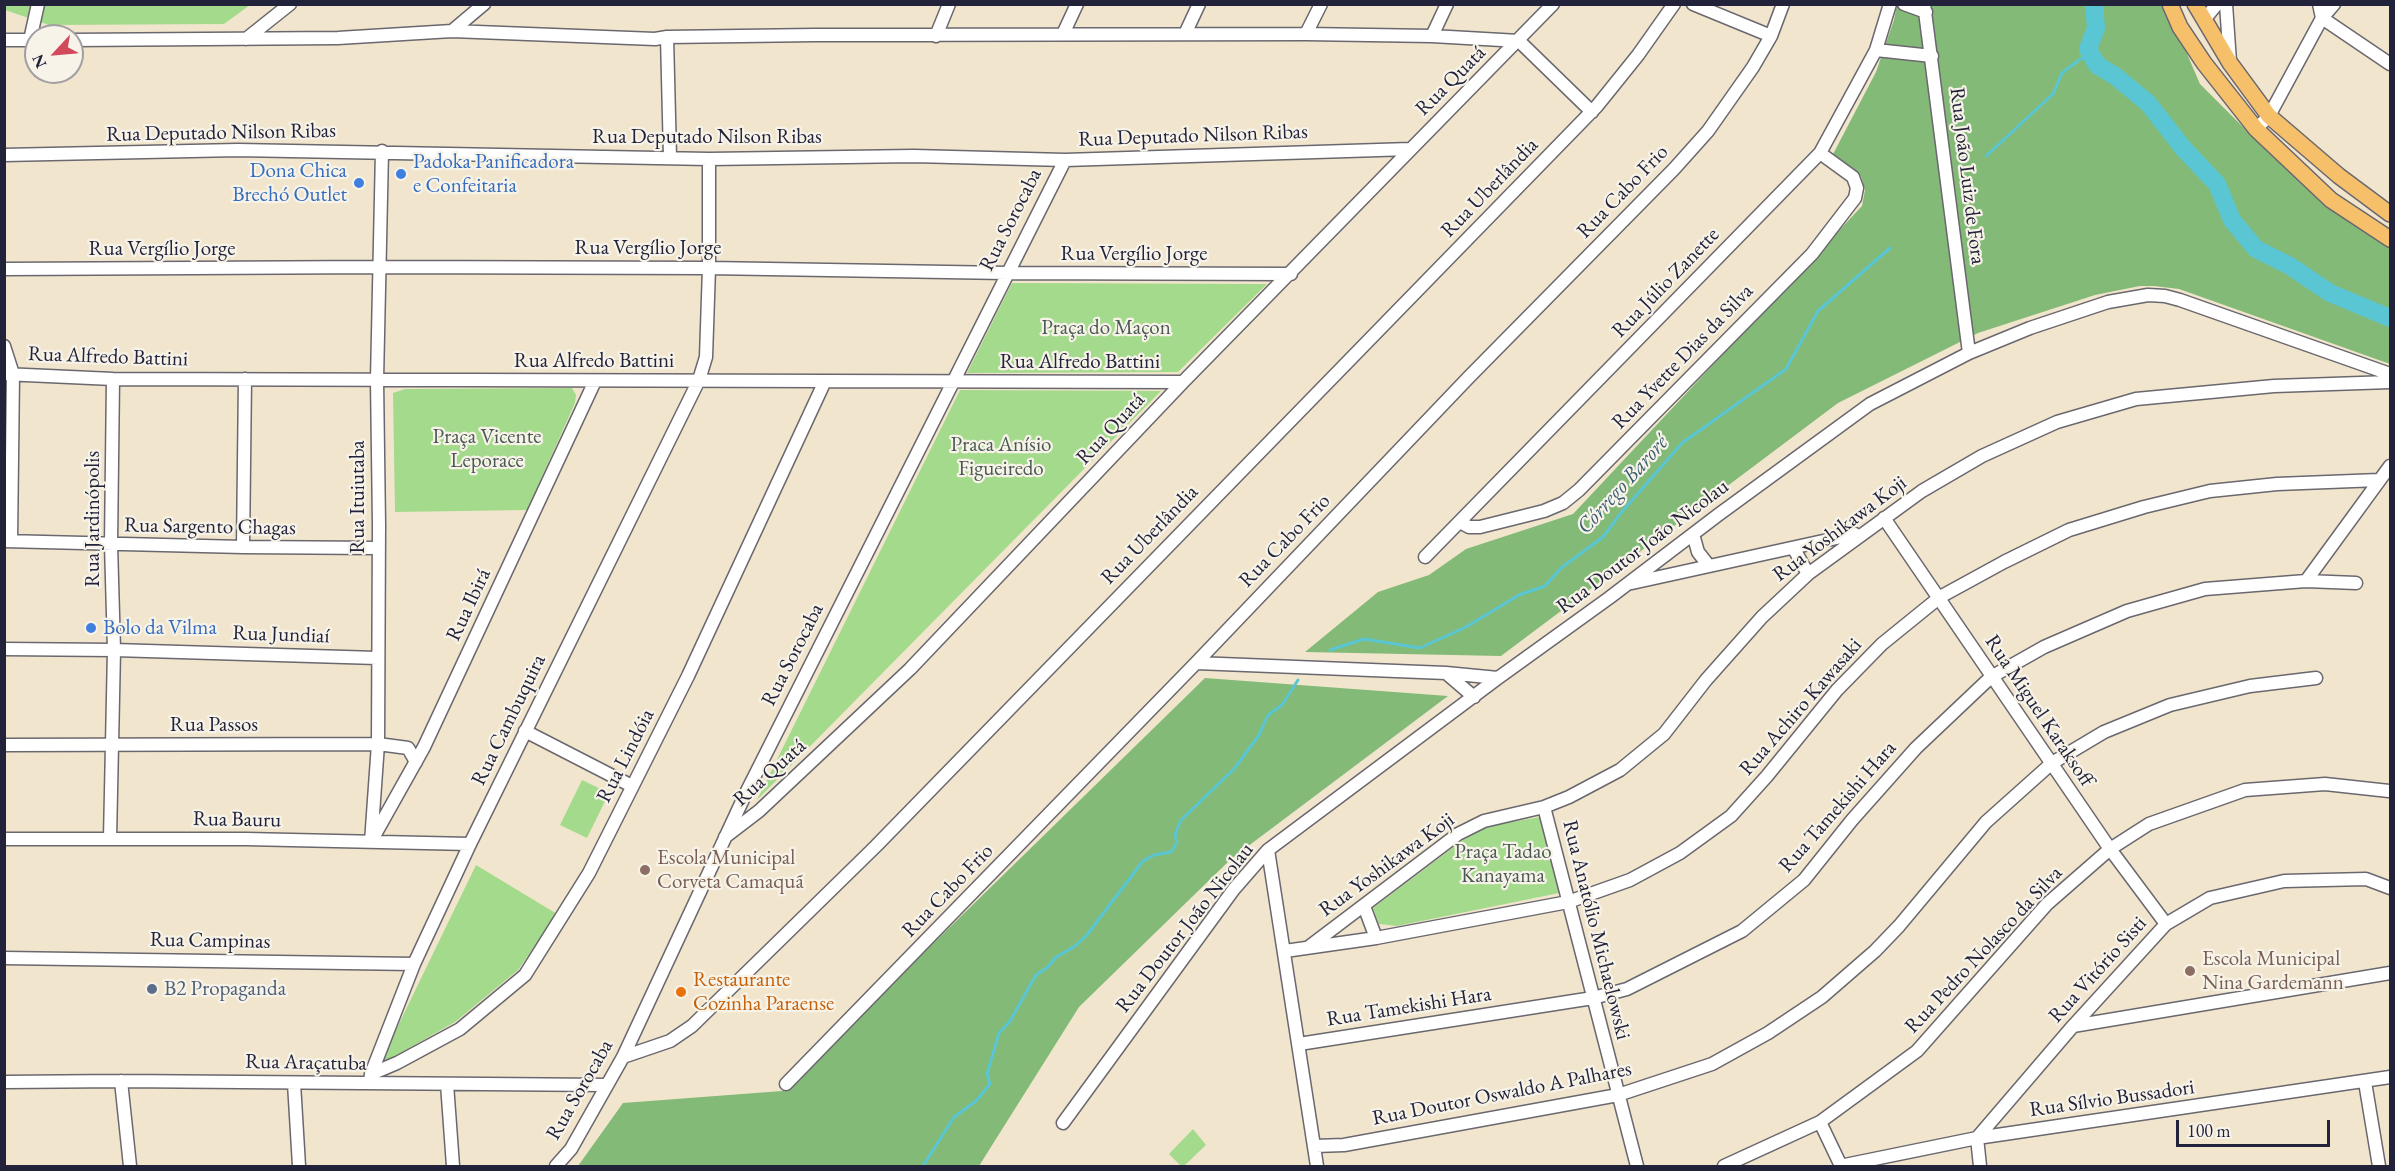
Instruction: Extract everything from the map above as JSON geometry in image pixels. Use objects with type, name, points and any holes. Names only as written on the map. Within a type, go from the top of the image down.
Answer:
[{"type":"main road","points":[[2170,4],[2180,27],[2204,63],[2256,129],[2331,200],[2391,239]]},
{"type":"main road","points":[[2195,4],[2230,63],[2269,116],[2339,176],[2391,214]]},
{"type":"street","points":[[35,24],[38,4]]},
{"type":"street","points":[[246,39],[290,4]]},
{"type":"street","points":[[452,31],[484,4]]},
{"type":"street","points":[[936,36],[949,4]]},
{"type":"street","points":[[1063,34],[1077,4]]},
{"type":"street","points":[[1185,34],[1199,4]]},
{"type":"street","points":[[1306,34],[1321,4]]},
{"type":"street","points":[[1432,36],[1447,4]]},
{"type":"street","name":"Rua Quatá","points":[[725,837],[759,812],[910,669],[1183,382],[1553,4]]},
{"type":"street","name":"Rua Uberlândia","points":[[623,1057],[670,1041],[700,1018],[876,846],[1592,112],[1638,55],[1674,4]]},
{"type":"street","points":[[1693,4],[1771,36]]},
{"type":"street","name":"Rua Cabo Frio","points":[[786,1084],[1196,663],[1469,377],[1674,169],[1708,131],[1753,67],[1771,36],[1783,4]]},
{"type":"street","name":"Rua Júlio Zanette","points":[[1425,557],[1820,153],[1876,50],[1890,4]]},
{"type":"street","points":[[1904,4],[1925,8]]},
{"type":"street","points":[[2204,21],[2217,4]]},
{"type":"street","points":[[2226,4],[2230,63]]},
{"type":"street","points":[[2319,4],[2322,18],[2391,64]]},
{"type":"street","points":[[2256,129],[2269,116],[2322,18],[2334,4]]},
{"type":"street","name":"Rua João Luiz de Fora","points":[[1925,8],[1969,353]]},
{"type":"street","points":[[84,40],[338,38],[452,31],[655,39],[815,35],[1063,34],[1432,36],[1519,41],[1592,112]]},
{"type":"street","points":[[668,37],[670,158]]},
{"type":"street","points":[[4,40],[24,40]]},
{"type":"street","points":[[1876,50],[1932,56]]},
{"type":"street","name":"Rua Deputado Nilson Ribas","points":[[4,155],[238,150],[709,159],[914,156],[1065,160],[1410,149]]},
{"type":"street","name":"Rua Ituiutaba","points":[[371,842],[378,744],[376,380],[382,151]]},
{"type":"street","name":"Rua Yvette Dias da Silva","points":[[1460,522],[1469,527],[1480,527],[1544,511],[1563,503],[1579,490],[1812,254],[1855,198],[1857,188],[1852,177],[1820,153]]},
{"type":"street","name":"Rua Cambuquira","points":[[370,1079],[414,964],[470,844],[699,380],[706,357],[710,268],[709,159]]},
{"type":"street","name":"Rua Sorocaba","points":[[556,1167],[571,1149],[623,1057],[745,795],[1006,273],[1065,160]]},
{"type":"street","name":"Rua Vergílio Jorge","points":[[4,269],[710,268],[1006,273],[1291,274]]},
{"type":"street","name":"Rua Doutor João Nicolau","points":[[1062,1122],[1233,889],[1268,850],[1870,404],[1969,353],[2065,315],[2108,302],[2148,295],[2165,296],[2391,374]]},
{"type":"street","points":[[4,346],[9,374],[8,540]]},
{"type":"street","name":"Rua Alfredo Battini","points":[[9,374],[113,379],[1183,382]]},
{"type":"street","name":"Rua Jardinópolis","points":[[110,839],[114,650],[111,544],[113,379]]},
{"type":"street","points":[[243,547],[245,379]]},
{"type":"street","name":"Rua Ibirá","points":[[371,842],[416,762],[595,381]]},
{"type":"street","name":"Rua Lindóia","points":[[370,1079],[460,1029],[525,975],[589,873],[688,676],[825,381]]},
{"type":"street","name":"Rua Yoshikawa Koji","points":[[1310,946],[1458,834],[1484,821],[1544,807],[1569,797],[1620,770],[1664,734],[1706,680],[1748,633],[1808,574],[1862,532],[1922,491],[1982,456],[2057,422],[2136,399],[2274,386],[2391,382]]},
{"type":"street","points":[[2306,581],[2391,466]]},
{"type":"street","name":"Rua Achiro Kawasaki","points":[[1285,951],[1376,938],[1568,902],[1630,880],[1680,853],[1731,816],[1837,690],[1882,644],[1940,597],[2069,530],[2210,490],[2277,484],[2379,480]]},
{"type":"street","name":"Rua Miguel Karaksoff","points":[[1884,518],[2110,849],[2166,924]]},
{"type":"street","points":[[1628,584],[1794,549],[1862,532]]},
{"type":"street","points":[[1693,534],[1698,552],[1709,567]]},
{"type":"street","name":"Rua Sargento Chagas","points":[[8,540],[243,547],[378,548]]},
{"type":"street","points":[[1794,549],[1808,574]]},
{"type":"street","name":"Rua Tamekishi Hara","points":[[1299,1044],[1593,998],[1628,988],[1742,931],[1804,880],[1852,820],[1916,748],[1991,677],[2044,647],[2127,611],[2205,589],[2306,581],[2356,583]]},
{"type":"street","name":"Rua Jundiaí","points":[[4,649],[377,658]]},
{"type":"street","points":[[1196,663],[1446,673],[1498,678]]},
{"type":"street","points":[[1446,673],[1474,697]]},
{"type":"street","name":"Rua Doutor Oswaldo A Palhares","points":[[1315,1146],[1344,1145],[1618,1095],[1712,1064],[1768,1034],[1822,998],[1875,951],[1899,926],[1986,822],[2052,763],[2104,732],[2170,705],[2250,686],[2316,678]]},
{"type":"street","points":[[525,731],[632,786]]},
{"type":"street","name":"Rua Passos","points":[[4,745],[378,744],[408,748],[416,762]]},
{"type":"street","name":"Rua Pedro Nolasco da Silva","points":[[1732,1165],[1820,1122],[1917,1051],[2047,904],[2110,849],[2149,824],[2245,790],[2325,784],[2389,790]]},
{"type":"street","points":[[745,795],[759,812]]},
{"type":"street","name":"Rua Anatólio Michaelowski","points":[[1544,807],[1637,1167]]},
{"type":"street","name":"Rua Bauru","points":[[4,838],[470,844]]},
{"type":"street","points":[[1268,850],[1317,1167]]},
{"type":"street","name":"Rua Vitório Sisti","points":[[1977,1138],[2073,1026],[2166,924],[2210,898],[2284,881],[2366,879],[2391,888]]},
{"type":"street","points":[[1365,906],[1376,938]]},
{"type":"street","name":"Rua Campinas","points":[[4,958],[414,964]]},
{"type":"street","points":[[2073,1026],[2391,973]]},
{"type":"street","name":"Rua Sílvio Bussadori","points":[[1840,1166],[1977,1138],[2391,1077]]},
{"type":"street","name":"Rua Araçatuba","points":[[4,1082],[294,1083],[370,1079],[447,1084],[606,1085]]},
{"type":"street","points":[[121,1081],[130,1167]]},
{"type":"street","points":[[2365,1082],[2379,1167]]},
{"type":"street","points":[[294,1083],[299,1167]]},
{"type":"street","points":[[447,1084],[453,1167]]},
{"type":"street","points":[[1820,1122],[1840,1166]]},
{"type":"street","points":[[1977,1138],[1980,1167]]},
{"type":"green space","points":[[5,4],[250,5],[224,24],[46,24],[5,10]]},
{"type":"green space","points":[[1897,5],[2166,5],[2200,84],[2271,155],[2321,199],[2390,241],[2390,364],[2179,289],[2140,286],[2095,295],[1978,333],[1838,403],[1501,656],[1305,652],[1378,592],[1429,575],[1466,549],[1573,514],[1862,206],[1865,190],[1861,176],[1831,158],[1876,72]]},
{"type":"green space","name":"Praça do Maçon","points":[[1012,283],[1267,284],[1178,372],[967,373]]},
{"type":"green space","name":"Praça Vicente Leporace","points":[[572,388],[576,395],[575,403],[527,510],[395,512],[393,393],[405,389]]},
{"type":"green space","name":"Praca Anísio Figueiredo","points":[[960,390],[1161,391],[757,800]]},
{"type":"green space","points":[[1205,678],[1448,696],[1231,859],[1079,1007],[979,1166],[578,1166],[623,1103],[782,1091]]},
{"type":"green space","points":[[582,780],[609,793],[587,838],[560,825]]},
{"type":"green space","name":"Praça Tadao Kanayama","points":[[1540,817],[1559,893],[1397,926],[1379,924],[1373,908],[1463,840],[1488,826]]},
{"type":"green space","points":[[476,865],[557,914],[518,970],[455,1022],[379,1065]]},
{"type":"green space","points":[[1193,1129],[1206,1145],[1184,1166],[1181,1166],[1169,1154]]},
{"type":"waterway","points":[[2094,4],[2096,28],[2088,49],[2097,65],[2115,76],[2148,103],[2183,148],[2217,184],[2232,220],[2256,249],[2290,266],[2330,293],[2390,318]]},
{"type":"waterway","name":"Córrego Baroré","points":[[1986,156],[2053,94],[2062,73],[2091,53]]},
{"type":"waterway","name":"Córrego Baroré","points":[[1330,650],[1364,639],[1420,648],[1466,627],[1519,595],[1545,586],[1561,568],[1603,537],[1682,443],[1786,369],[1818,311],[1890,248]]},
{"type":"waterway","name":"Córrego Baroré","points":[[923,1166],[954,1117],[976,1101],[990,1084],[987,1074],[999,1033],[1010,1021],[1036,975],[1086,936],[1143,861],[1154,855],[1171,852],[1177,843],[1175,834],[1181,820],[1234,769],[1259,735],[1268,715],[1282,705],[1298,680]]},
{"type":"place","name":"Padoka Panificadora e Confeitaria","points":[[401,174]]},
{"type":"place","name":"Dona Chica Brechó Outlet","points":[[359,183]]},
{"type":"place","name":"Bolo da Vilma","points":[[91,628]]},
{"type":"place","name":"Escola Municipal Corveta Camaquã","points":[[645,870]]},
{"type":"place","name":"Escola Municipal Nina Gardemann","points":[[2190,971]]},
{"type":"place","name":"B2 Propaganda","points":[[152,989]]},
{"type":"place","name":"Restaurante Cozinha Paraense","points":[[681,992]]}]
